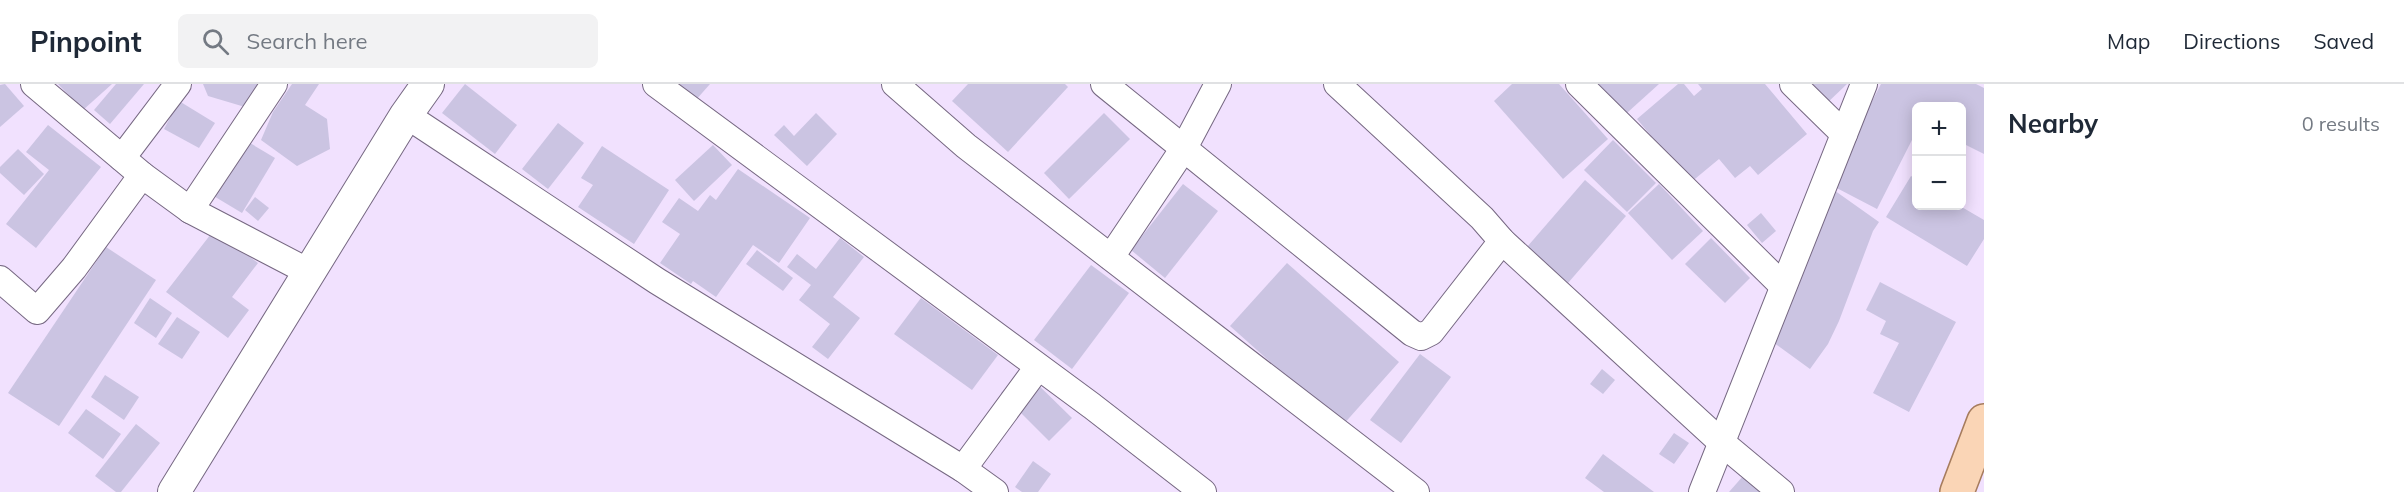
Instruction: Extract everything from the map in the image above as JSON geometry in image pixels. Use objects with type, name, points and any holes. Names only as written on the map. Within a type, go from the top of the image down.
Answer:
[{"type":"main road","points":[[1957,492],[1984,421]]},
{"type":"street","points":[[34,84],[142,175],[190,210],[309,272]]},
{"type":"street","points":[[122,158],[178,84]]},
{"type":"street","points":[[190,210],[274,84]]},
{"type":"street","points":[[174,492],[406,115],[428,84]]},
{"type":"street","points":[[656,84],[1038,367],[1199,491]]},
{"type":"street","points":[[895,84],[966,146],[1416,492]]},
{"type":"street","points":[[1104,84],[1412,333],[1421,337],[1431,332],[1502,241]]},
{"type":"street","points":[[1111,257],[1185,148],[1218,84]]},
{"type":"street","points":[[1337,84],[1482,218],[1502,241],[1721,442],[1781,492]]},
{"type":"street","points":[[1579,84],[1783,286]]},
{"type":"street","points":[[1793,84],[1844,134]]},
{"type":"street","points":[[1702,492],[1864,84]]},
{"type":"street","points":[[406,115],[657,281],[963,469],[995,492]]},
{"type":"street","points":[[0,279],[37,311],[74,268],[142,175]]},
{"type":"street","points":[[963,469],[1038,367]]},
{"type":"building","points":[[5,84],[24,106],[0,127],[0,85]]},
{"type":"building","points":[[58,84],[112,84],[83,110]]},
{"type":"building","points":[[116,84],[144,84],[110,124],[94,110]]},
{"type":"building","points":[[203,84],[259,84],[245,107],[208,96]]},
{"type":"building","points":[[292,84],[319,84],[305,105],[327,119],[330,149],[297,166],[261,140],[273,112]]},
{"type":"building","points":[[465,84],[517,125],[495,154],[442,113]]},
{"type":"building","points":[[675,84],[710,84],[695,101]]},
{"type":"building","points":[[968,84],[1065,84],[1068,87],[1008,152],[952,101]]},
{"type":"building","points":[[1512,84],[1559,84],[1608,139],[1563,179],[1494,101]]},
{"type":"building","points":[[1585,84],[1659,84],[1618,121]]},
{"type":"building","points":[[1678,84],[1684,84],[1694,96],[1702,89],[1698,84],[1765,84],[1807,134],[1758,175],[1750,166],[1735,178],[1719,159],[1690,183],[1637,119]]},
{"type":"building","points":[[1806,84],[1847,84],[1826,104]]},
{"type":"building","points":[[1881,84],[1976,84],[1984,88],[1984,154],[1966,145],[1966,102],[1912,102],[1912,140],[1877,209],[1829,184]]},
{"type":"building","points":[[179,101],[215,123],[199,148],[164,129]]},
{"type":"building","points":[[816,113],[837,134],[807,166],[774,135],[784,125],[794,136]]},
{"type":"building","points":[[1104,113],[1130,139],[1069,199],[1044,173]]},
{"type":"building","points":[[558,123],[584,143],[548,189],[522,169]]},
{"type":"building","points":[[48,125],[101,167],[36,248],[6,224],[49,170],[26,152]]},
{"type":"building","points":[[230,131],[275,158],[242,213],[197,186]]},
{"type":"building","points":[[1613,140],[1656,183],[1627,212],[1584,170]]},
{"type":"building","points":[[713,145],[732,165],[694,201],[675,180]]},
{"type":"building","points":[[602,146],[669,190],[634,244],[578,207],[593,185],[581,178]]},
{"type":"building","points":[[18,149],[44,174],[24,195],[0,173],[0,167]]},
{"type":"building","points":[[738,169],[810,218],[779,263],[753,245],[716,297],[693,281],[691,284],[660,263],[680,234],[662,222],[679,198],[698,211],[710,195],[716,200]]},
{"type":"building","points":[[1911,176],[1912,210],[1966,210],[1984,220],[1984,239],[1967,266],[1886,217]]},
{"type":"building","points":[[1585,180],[1626,216],[1568,283],[1527,247]]},
{"type":"building","points":[[1183,184],[1218,211],[1165,278],[1131,250]]},
{"type":"building","points":[[1659,184],[1703,231],[1672,260],[1628,213]]},
{"type":"building","points":[[1831,188],[1879,222],[1873,231],[1839,321],[1828,344],[1810,369],[1766,337]]},
{"type":"building","points":[[255,197],[269,208],[258,221],[245,210]]},
{"type":"building","points":[[1761,213],[1776,231],[1762,243],[1747,225]]},
{"type":"building","points":[[214,230],[258,263],[232,297],[249,310],[228,338],[166,292]]},
{"type":"building","points":[[840,238],[864,257],[833,297],[860,318],[828,359],[812,347],[830,324],[799,300],[811,285],[787,267],[797,254],[816,269]]},
{"type":"building","points":[[1711,238],[1750,278],[1725,303],[1685,264]]},
{"type":"building","points":[[106,247],[156,280],[59,426],[8,393]]},
{"type":"building","points":[[757,250],[793,278],[783,291],[746,264]]},
{"type":"building","points":[[1287,263],[1399,362],[1342,426],[1230,326]]},
{"type":"building","points":[[1091,265],[1129,293],[1072,369],[1034,340]]},
{"type":"building","points":[[1880,282],[1956,322],[1909,412],[1873,393],[1899,343],[1880,334],[1886,321],[1866,310]]},
{"type":"building","points":[[150,298],[172,313],[156,338],[134,323]]},
{"type":"building","points":[[921,298],[998,355],[972,390],[894,334]]},
{"type":"building","points":[[177,317],[200,332],[182,359],[158,344]]},
{"type":"building","points":[[1420,354],[1451,377],[1401,443],[1370,420]]},
{"type":"building","points":[[1602,369],[1615,380],[1603,394],[1590,384]]},
{"type":"building","points":[[1023,370],[1072,418],[1049,441],[1001,393]]},
{"type":"building","points":[[105,375],[139,397],[124,420],[91,397]]},
{"type":"building","points":[[86,409],[121,434],[103,459],[68,433]]},
{"type":"building","points":[[136,424],[160,443],[121,492],[116,492],[95,476]]},
{"type":"building","points":[[1674,433],[1689,443],[1674,464],[1659,454]]},
{"type":"building","points":[[1603,454],[1654,492],[1604,492],[1585,478]]},
{"type":"building","points":[[1033,461],[1051,474],[1038,492],[1022,492],[1015,487]]},
{"type":"building","points":[[1744,475],[1763,492],[1729,492]]}]
